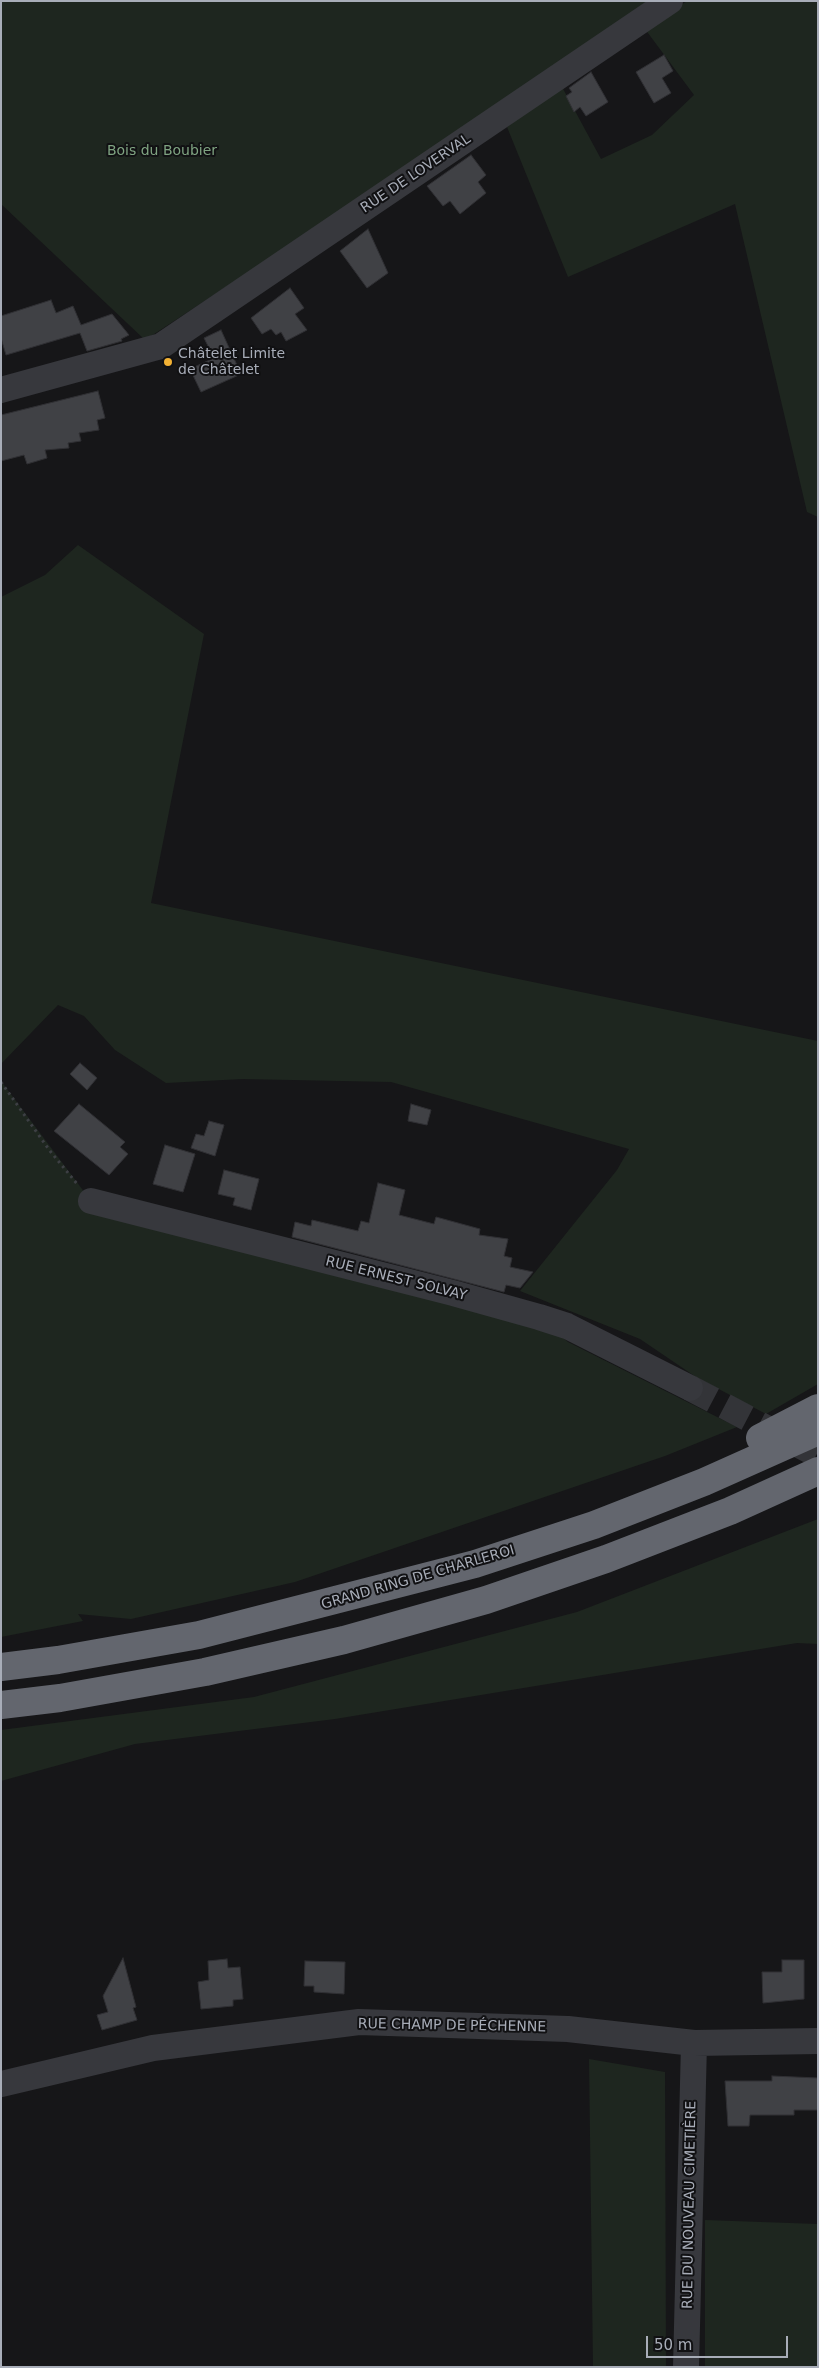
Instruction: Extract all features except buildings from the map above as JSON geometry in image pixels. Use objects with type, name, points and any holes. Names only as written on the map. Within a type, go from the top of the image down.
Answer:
[{"type":"highway","points":[[594,1525],[651,1484],[754,1441],[818,1408]]},
{"type":"highway","name":"GRAND RING DE CHARLEROI","points":[[1,1667],[58,1660],[199,1635],[475,1564],[594,1525],[704,1482],[818,1431]]},
{"type":"highway","points":[[1,1705],[60,1698],[205,1672],[344,1640],[486,1600],[606,1559],[730,1511],[818,1471]]},
{"type":"highway","points":[[730,1511],[774,1510],[818,1492]]},
{"type":"street","name":"RUE DE LOVERVAL","points":[[1,390],[161,346],[670,1]]},
{"type":"street","name":"RUE ERNEST SOLVAY","points":[[91,1201],[454,1293],[539,1317],[567,1326],[690,1388]]},
{"type":"street","name":"RUE CHAMP DE PÉCHENNE","points":[[1,2084],[153,2048],[359,2022],[568,2029],[694,2042],[818,2041]]},
{"type":"street","name":"RUE DU NOUVEAU CIMETIÈRE","points":[[686,2367],[694,2042]]},
{"type":"path","points":[[1,1082],[50,1152],[91,1201]]},
{"type":"green space","name":"Bois du Boubier","points":[[1,1],[648,1],[429,154],[145,340],[1,204]]},
{"type":"green space","points":[[687,1],[818,1],[818,517],[807,512],[735,204],[568,277],[507,127],[561,85],[601,159],[652,135],[694,95],[645,29]]},
{"type":"green space","points":[[78,545],[204,634],[151,903],[818,1041],[818,1384],[766,1414],[696,1377],[640,1339],[520,1291],[617,1170],[629,1149],[391,1082],[242,1079],[166,1083],[115,1050],[84,1016],[58,1005],[1,1064],[1,597],[45,575]]},
{"type":"green space","points":[[1,1081],[91,1201],[539,1317],[568,1342],[737,1427],[665,1456],[295,1582],[131,1619],[78,1614],[83,1621],[1,1637]]},
{"type":"green space","points":[[818,1519],[818,1644],[797,1643],[335,1719],[135,1744],[1,1781],[1,1730],[254,1697],[577,1612]]},
{"type":"green space","points":[[589,2059],[665,2072],[666,2367],[593,2367]]},
{"type":"green space","points":[[705,2220],[818,2224],[818,2367],[705,2367]]},
{"type":"tunnel","points":[[690,1388],[818,1455]]},
{"type":"place","name":"Châtelet Limite de Châtelet","points":[[168,362]]}]
